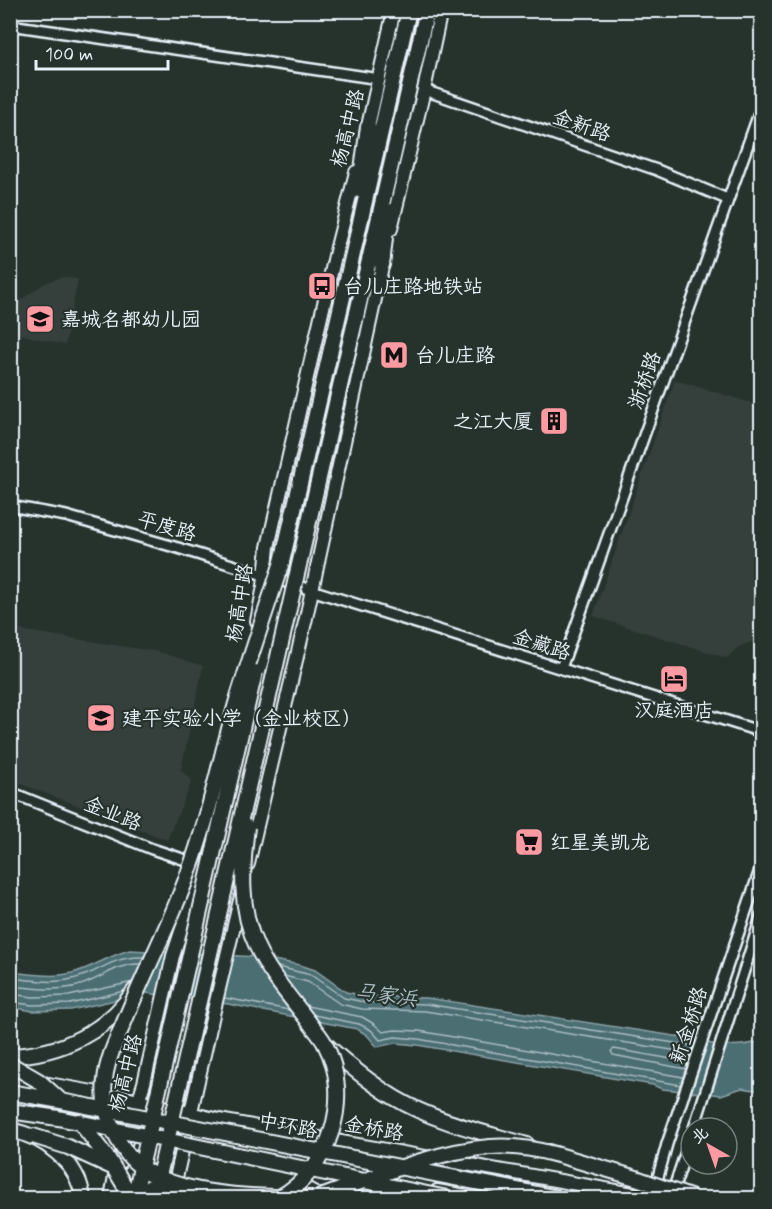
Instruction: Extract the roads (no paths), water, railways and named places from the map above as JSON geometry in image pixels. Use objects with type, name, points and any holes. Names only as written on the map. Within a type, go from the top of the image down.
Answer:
[{"type":"highway","name":"杨高中路","points":[[133,1198],[409,10]]},
{"type":"highway","points":[[154,1198],[427,10]]},
{"type":"highway","points":[[418,52],[434,10]]},
{"type":"highway","points":[[347,279],[368,127]]},
{"type":"highway","points":[[382,266],[396,146]]},
{"type":"highway","points":[[282,562],[237,700],[197,849],[178,900],[110,1056],[105,1078],[104,1104],[112,1129],[124,1151],[151,1172],[182,1186],[228,1194],[315,1198],[432,1158],[464,1150],[513,1147],[558,1155]]},
{"type":"highway","points":[[281,646],[249,811],[244,855],[244,903],[257,948],[325,1044],[367,1079],[397,1099],[425,1113],[695,1198]]},
{"type":"highway","points":[[10,1056],[48,1051],[90,1034],[127,1002],[140,984]]},
{"type":"highway","points":[[276,1198],[288,1192],[311,1171],[328,1144],[337,1113],[337,1091],[333,1067],[325,1044]]},
{"type":"highway","points":[[10,1064],[39,1082],[75,1115],[109,1160],[133,1198]]},
{"type":"highway","name":"中环路","points":[[10,1092],[558,1198]]},
{"type":"highway","name":"中环路","points":[[10,1111],[58,1118],[447,1198]]},
{"type":"highway","points":[[10,1130],[86,1154],[172,1198]]},
{"type":"highway","points":[[33,1137],[52,1148],[67,1162],[77,1178],[83,1198]]},
{"type":"main road","name":"杨高中路","points":[[111,1198],[115,1176],[139,1101],[179,935],[203,865],[251,652],[264,586],[268,547],[337,247],[368,127],[374,77],[394,10]]},
{"type":"main road","points":[[172,1198],[441,10]]},
{"type":"main road","name":"金桥路","points":[[10,1077],[190,1113],[633,1194],[695,1198]]},
{"type":"main road","points":[[10,1100],[133,1121],[175,1122],[183,1120],[190,1113]]},
{"type":"main road","points":[[10,1117],[129,1136],[308,1173],[354,1177],[477,1198]]},
{"type":"main road","points":[[129,1136],[142,1129],[186,1132],[298,1151],[313,1149],[334,1140]]},
{"type":"main road","points":[[308,1173],[344,1191],[387,1198]]},
{"type":"main road","points":[[514,1198],[538,1193],[569,1198]]},
{"type":"street","points":[[10,25],[374,77]]},
{"type":"street","name":"金新路","points":[[424,90],[657,170],[727,199]]},
{"type":"street","name":"浙桥路","points":[[561,668],[762,105]]},
{"type":"street","name":"平度路","points":[[10,506],[66,516],[178,548],[311,591]]},
{"type":"street","name":"金藏路","points":[[311,591],[762,732]]},
{"type":"street","name":"金业路","points":[[10,792],[152,849],[203,865]]},
{"type":"street","name":"新金桥路","points":[[652,1196],[762,864]]},
{"type":"street","name":"新金桥路","points":[[698,1116],[762,914]]},
{"type":"street","points":[[670,1197],[679,1171]]},
{"type":"water","points":[[130,950],[257,957],[300,965],[315,970],[346,992],[365,996],[427,998],[721,1045],[751,1044],[761,1041],[761,1091],[742,1088],[721,1095],[662,1089],[653,1085],[417,1045],[395,1043],[377,1047],[367,1035],[357,1029],[228,1004],[146,993],[71,1010],[32,1011],[11,1007],[10,972],[41,975],[65,974],[80,971]]},
{"type":"place","name":"台儿庄路地铁站","points":[[322,286]]},
{"type":"place","name":"嘉城名都幼儿园","points":[[40,319]]},
{"type":"place","name":"台儿庄路","points":[[394,355]]},
{"type":"place","name":"之江大厦","points":[[554,421]]},
{"type":"place","name":"汉庭酒店","points":[[674,679]]},
{"type":"place","name":"建平实验小学（金业校区）","points":[[101,718]]},
{"type":"place","name":"红星美凯龙","points":[[529,842]]},
{"type":"water label","name":"马家浜","points":[[386,995]]}]
